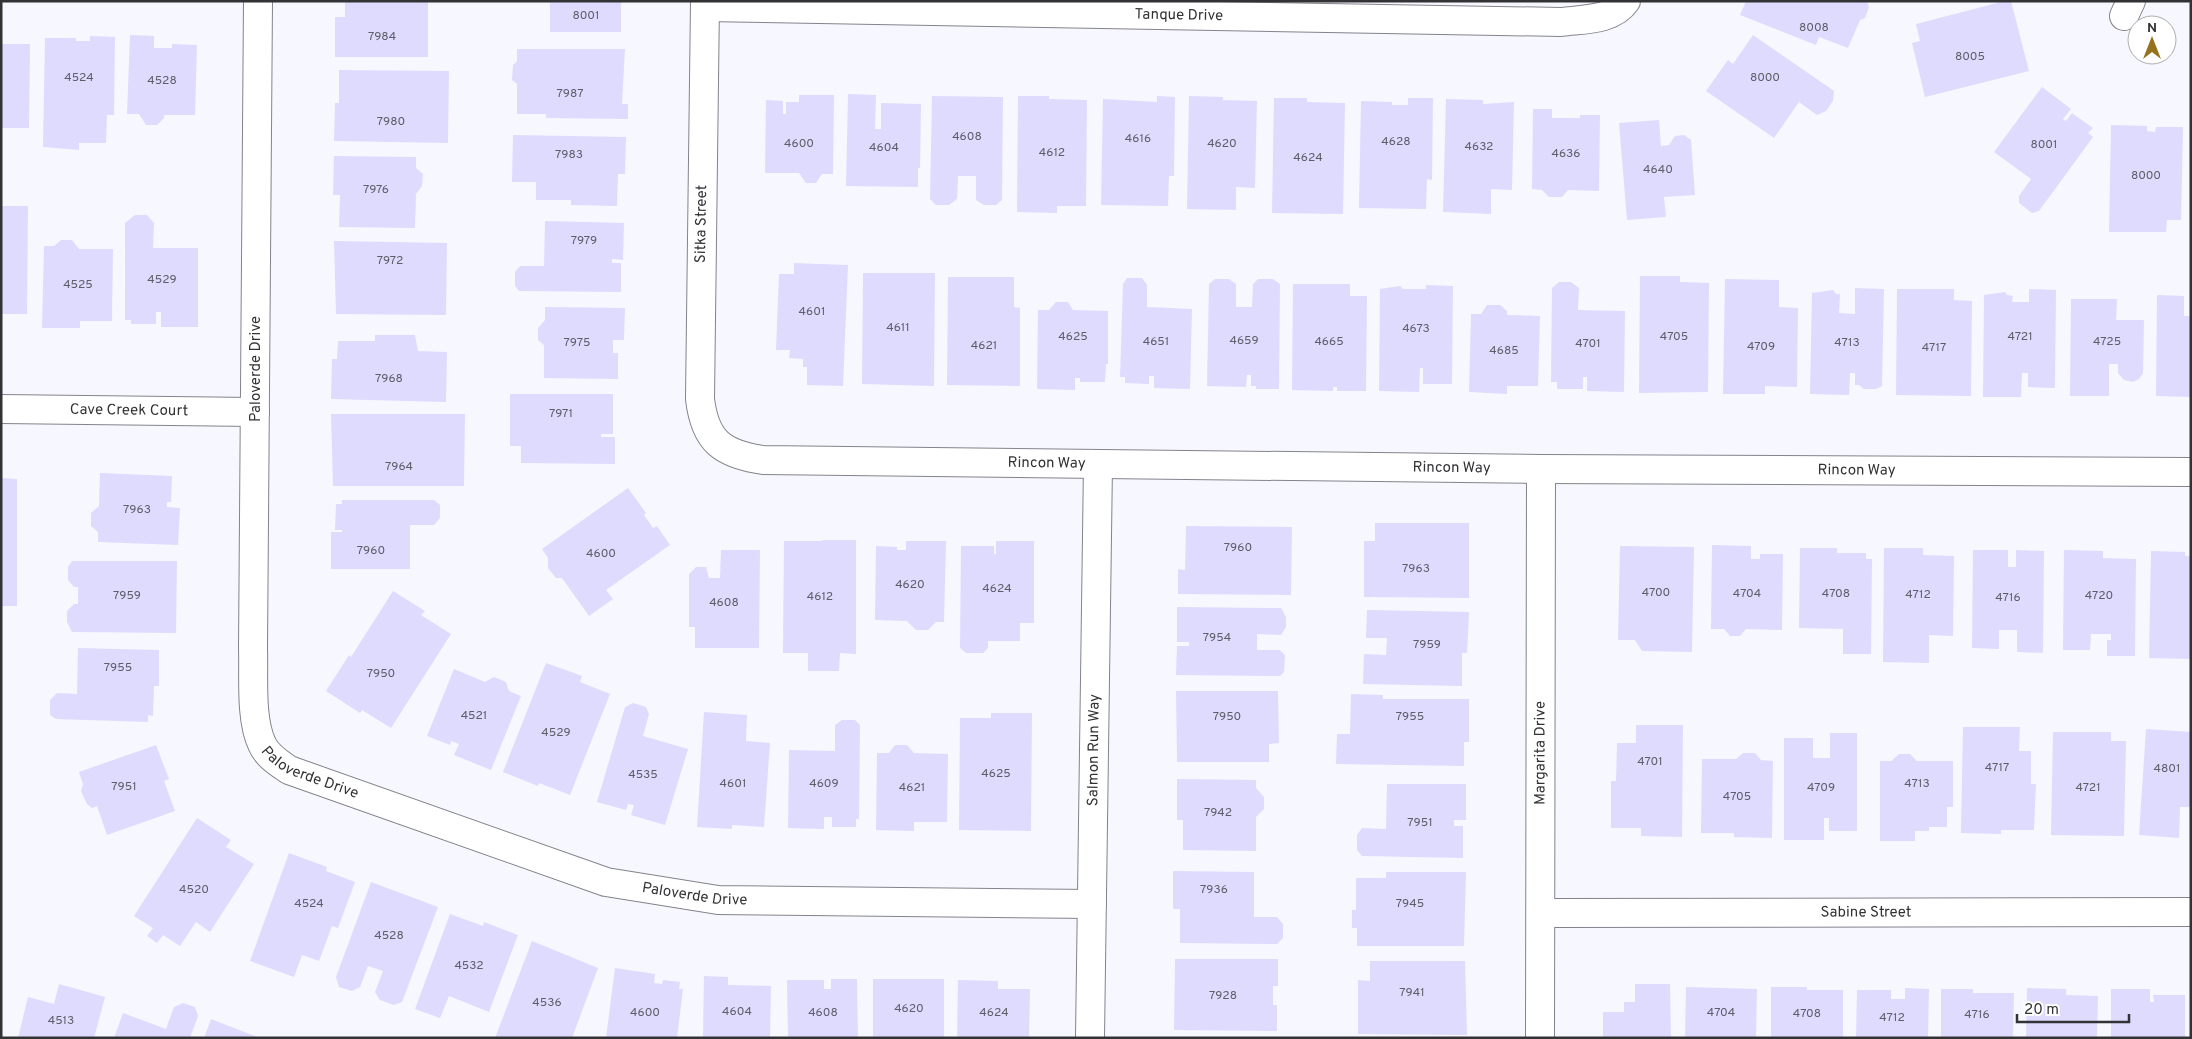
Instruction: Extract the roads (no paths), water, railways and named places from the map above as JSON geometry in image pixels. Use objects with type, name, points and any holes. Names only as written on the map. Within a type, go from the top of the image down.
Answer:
[{"type":"street","name":"Paloverde Drive","points":[[258,1],[253,648],[256,729],[262,745],[272,758],[289,770],[606,882],[718,900],[1092,904]]},
{"type":"street","name":"Tanque Drive","points":[[705,4],[1561,22],[1605,17],[1622,7],[1626,1]]},
{"type":"street","name":"Sitka Street","points":[[705,4],[700,399],[707,432],[716,443]]},
{"type":"street","name":"Cave Creek Court","points":[[1,409],[255,412]]},
{"type":"street","name":"Rincon Way","points":[[716,443],[745,458],[763,460],[1541,469],[2191,472]]},
{"type":"street","name":"Salmon Run Way","points":[[1090,1038],[1098,464]]},
{"type":"street","name":"Margarita Drive","points":[[1540,1038],[1541,469]]},
{"type":"street","name":"Sabine Street","points":[[1541,913],[2191,912]]}]
